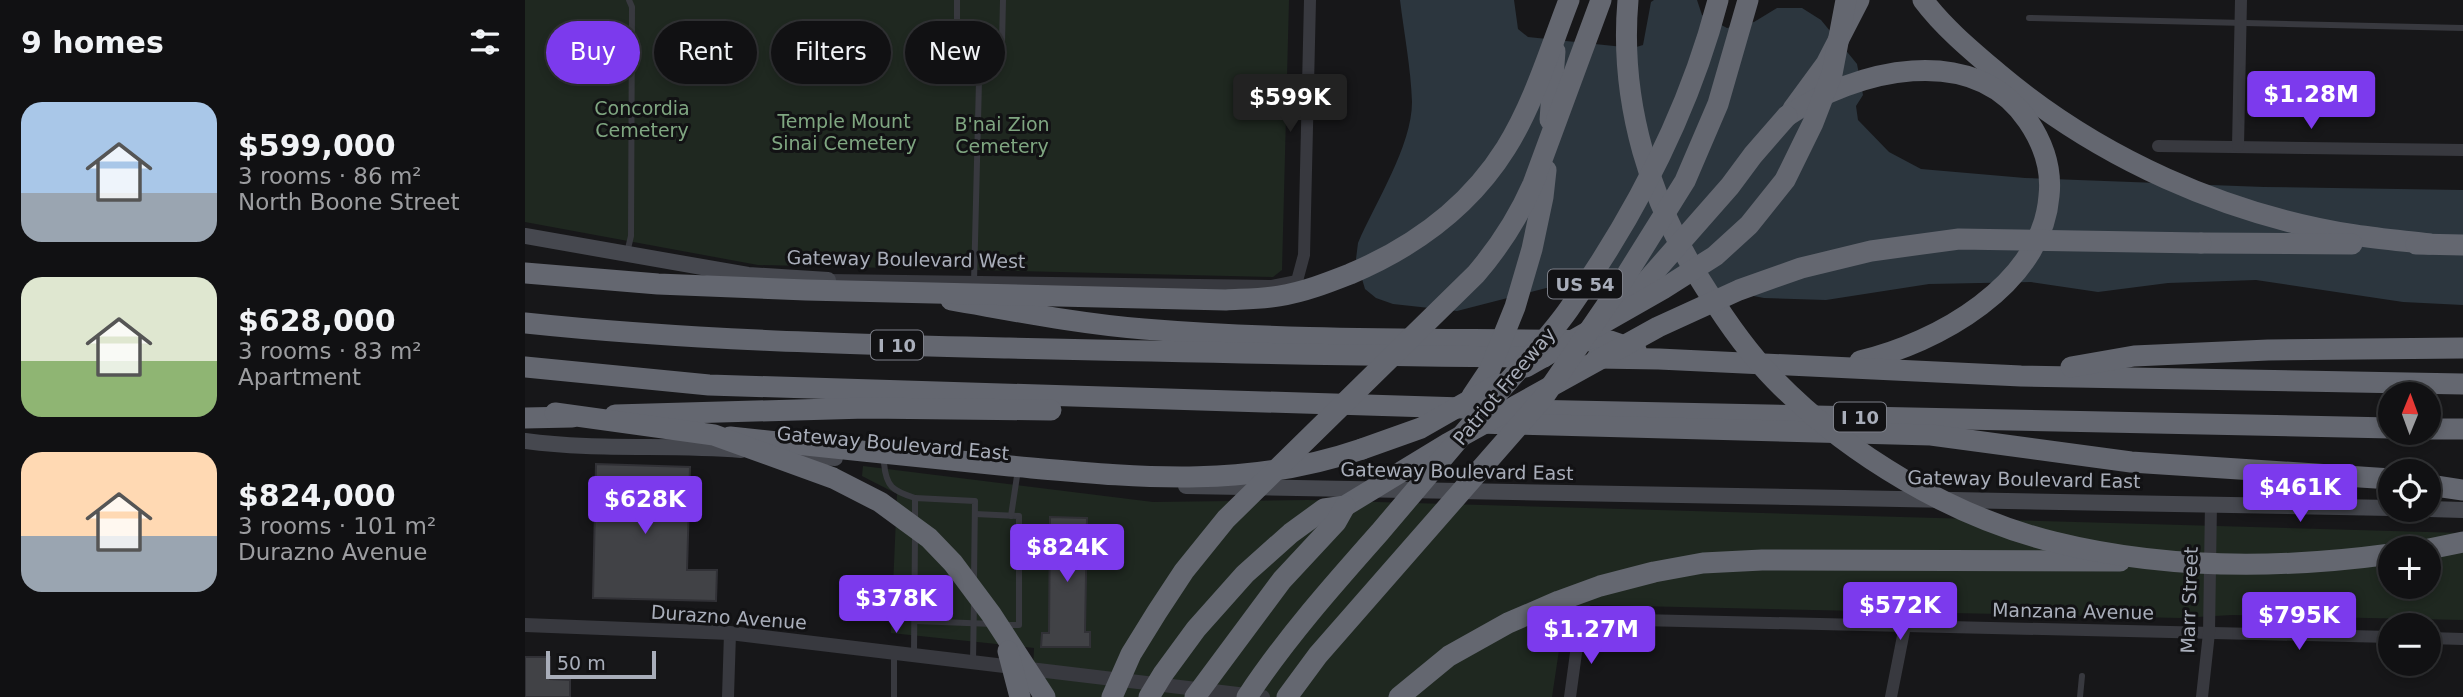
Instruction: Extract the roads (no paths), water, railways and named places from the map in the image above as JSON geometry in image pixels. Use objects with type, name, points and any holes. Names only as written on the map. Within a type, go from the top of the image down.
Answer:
[{"type":"highway","points":[[1384,526],[1490,369],[1515,307],[1532,249],[1543,197],[1553,84],[1556,0]]},
{"type":"highway","points":[[525,273],[657,284],[806,290],[1226,300],[1280,296],[1319,286],[1391,255],[1420,237],[1445,218],[1481,183],[1506,147],[1526,111],[1569,0]]},
{"type":"highway","points":[[1112,697],[1131,654],[1157,612],[1184,571],[1226,519],[1476,274],[1501,244],[1523,208],[1533,184],[1601,0]]},
{"type":"highway","points":[[1628,0],[1626,41],[1634,119],[1658,200],[1685,258],[1729,324],[1775,380],[1832,432],[1883,469],[1975,515],[2053,542],[2093,551],[2187,562]]},
{"type":"highway","name":"Patriot Freeway","points":[[1247,697],[1285,645],[1568,311],[1625,224],[1671,133],[1695,74],[1718,0]]},
{"type":"highway","name":"Patriot Freeway","points":[[1287,697],[1318,655],[1543,398],[1617,290],[1685,181],[1717,104],[1748,0]]},
{"type":"highway","points":[[1923,0],[1937,19],[2029,99],[2108,149],[2152,172],[2218,199],[2295,222],[2354,235],[2430,244]]},
{"type":"highway","points":[[1543,398],[1730,186],[1787,116],[1826,64],[1853,4]]},
{"type":"highway","points":[[525,408],[714,435],[918,458],[1161,478],[1274,472],[1338,457],[1421,428],[1663,289],[1715,256],[1749,225],[1786,180],[1832,74],[1853,4]]},
{"type":"highway","points":[[1787,116],[1806,103],[1868,78],[1907,71],[1958,73],[1983,81],[2007,97],[2035,130],[2046,156],[2050,195],[2046,221],[2023,263],[1991,298],[1955,323],[1911,345],[1884,355],[1834,367]]},
{"type":"highway","points":[[1149,697],[1196,629],[1245,574],[1290,533],[1324,509],[1345,506],[1447,444],[1658,327],[1739,290],[1801,268],[1871,251],[1959,239],[2463,245]]},
{"type":"highway","points":[[828,280],[1101,325],[1182,332],[1270,345],[2021,376],[2463,384]]},
{"type":"highway","name":"I 10","points":[[525,323],[772,342],[1270,345]]},
{"type":"highway","points":[[2021,376],[2134,356],[2267,350],[2463,348]]},
{"type":"highway","name":"I 10","points":[[525,367],[709,385],[1322,405],[2378,428]]},
{"type":"highway","points":[[525,418],[866,408],[1079,411],[1182,400]]},
{"type":"highway","points":[[1322,405],[1400,421],[1931,435],[2131,462],[2378,479]]},
{"type":"highway","points":[[2441,429],[2463,429]]},
{"type":"highway","points":[[714,435],[833,478],[906,519],[953,563],[991,614],[1045,697]]},
{"type":"highway","points":[[2441,487],[2463,490]]},
{"type":"highway","points":[[1195,697],[1282,580],[1336,522],[1345,506]]},
{"type":"highway","points":[[2441,547],[2463,542]]},
{"type":"highway","points":[[1399,697],[1449,656],[1508,623],[1600,586],[1703,563],[1762,559],[2306,562],[2378,555]]},
{"type":"highway","points":[[1003,636],[1020,697]]},
{"type":"main road","name":"Gateway Boulevard West","points":[[525,236],[748,275],[828,280]]},
{"type":"main road","name":"Gateway Boulevard East","points":[[525,441],[602,447],[722,449],[1153,486],[2378,508]]},
{"type":"main road","points":[[2441,509],[2463,510]]},
{"type":"street","name":"Gateway Boulevard West","points":[[828,280],[1272,286],[1297,281],[1304,256],[1310,0]]},
{"type":"street","points":[[2238,146],[2241,0]]},
{"type":"street","points":[[2158,146],[2463,150]]},
{"type":"street","name":"Marr Street","points":[[2202,697],[2209,633],[2211,503]]},
{"type":"street","name":"Manzana Avenue","points":[[1570,697],[1579,631],[1587,622],[1621,618],[2378,638]]},
{"type":"street","name":"Durazno Avenue","points":[[525,625],[730,633],[1263,697]]},
{"type":"street","points":[[1891,697],[1905,626]]},
{"type":"street","points":[[727,697],[730,633]]},
{"type":"street","points":[[2441,638],[2463,639]]},
{"type":"street","points":[[1008,697],[1010,667]]},
{"type":"lane","points":[[627,254],[631,236],[632,7],[629,0]]},
{"type":"lane","points":[[957,0],[957,21]]},
{"type":"lane","points":[[1003,0],[1003,21]]},
{"type":"lane","points":[[2029,18],[2463,28]]},
{"type":"lane","points":[[974,282],[979,84]]},
{"type":"lane","points":[[884,463],[885,476],[890,485],[900,493],[915,498],[975,501],[973,662]]},
{"type":"lane","points":[[1011,516],[1017,476]]},
{"type":"lane","points":[[914,655],[915,498]]},
{"type":"lane","points":[[915,621],[1019,625],[1019,516],[975,514]]},
{"type":"lane","points":[[894,653],[894,697]]},
{"type":"lane","points":[[2080,697],[2082,676]]},
{"type":"park label","name":"Concordia Cemetery","points":[[642,119]]},
{"type":"park label","name":"Temple Mount Sinai Cemetery","points":[[844,132]]},
{"type":"park label","name":"B'nai Zion Cemetery","points":[[1002,135]]}]
